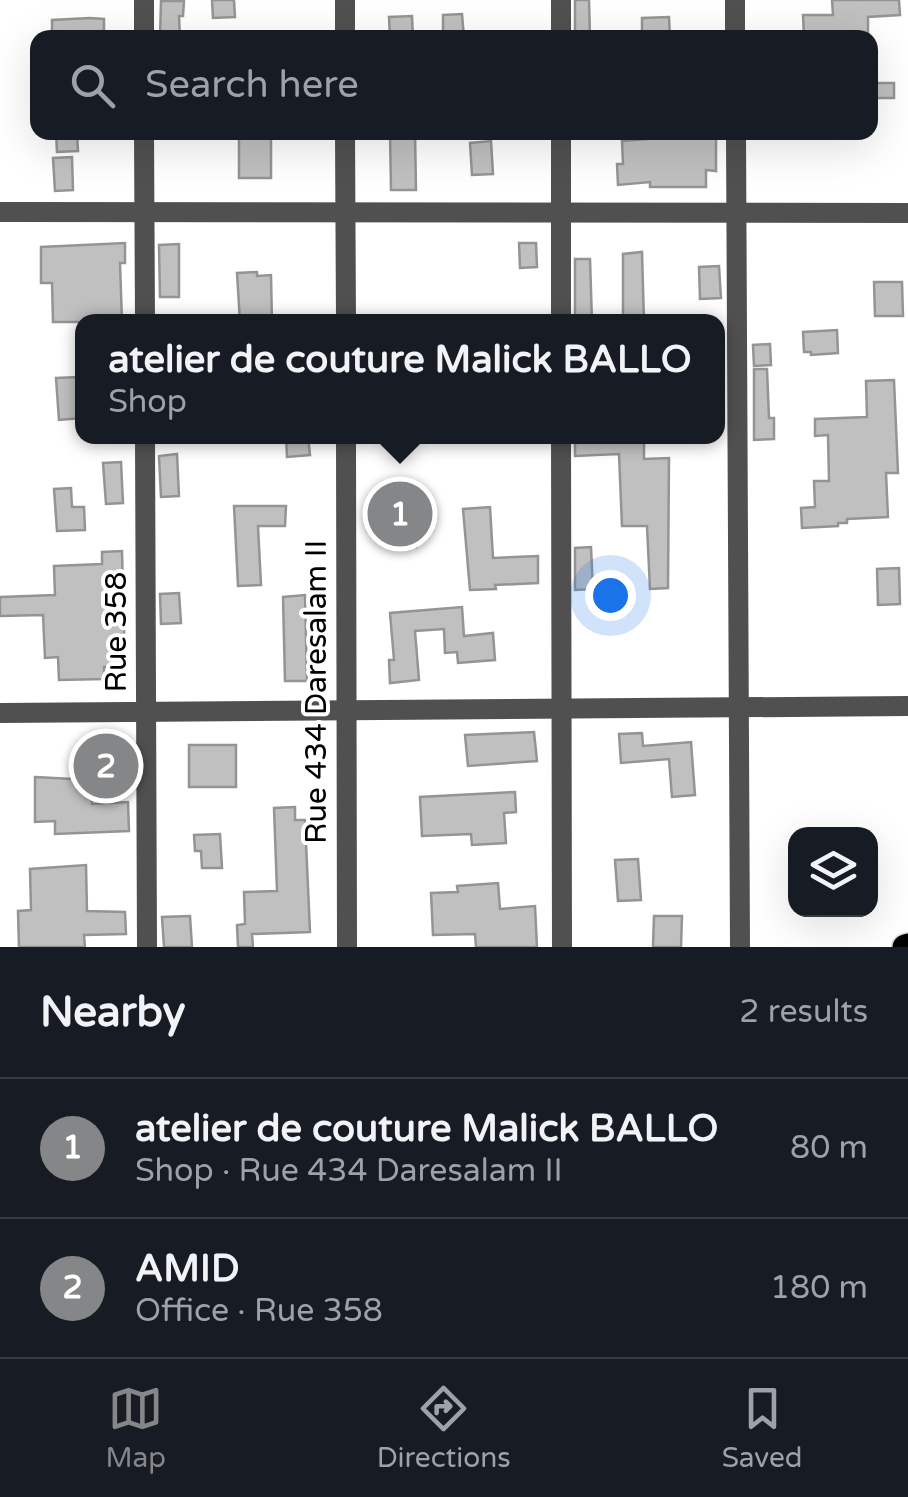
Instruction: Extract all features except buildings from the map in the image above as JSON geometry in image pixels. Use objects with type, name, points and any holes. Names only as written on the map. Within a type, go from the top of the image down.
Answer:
[{"type":"street","points":[[144,0],[144,30]]},
{"type":"street","points":[[345,0],[345,30]]},
{"type":"street","points":[[561,0],[561,30]]},
{"type":"street","points":[[735,0],[736,30]]},
{"type":"street","points":[[144,140],[145,314]]},
{"type":"street","points":[[345,140],[346,314]]},
{"type":"street","points":[[561,140],[561,314]]},
{"type":"street","points":[[736,140],[740,947]]},
{"type":"street","points":[[0,212],[908,214]]},
{"type":"street","name":"Rue 358","points":[[145,444],[147,947]]},
{"type":"street","name":"Rue 434 Daresalam II","points":[[346,444],[347,947]]},
{"type":"street","points":[[561,444],[562,947]]},
{"type":"street","points":[[0,712],[908,706]]},
{"type":"place","name":"atelier de couture Malick BALLO","points":[[400,514]]},
{"type":"place","name":"AMID","points":[[106,766]]}]
